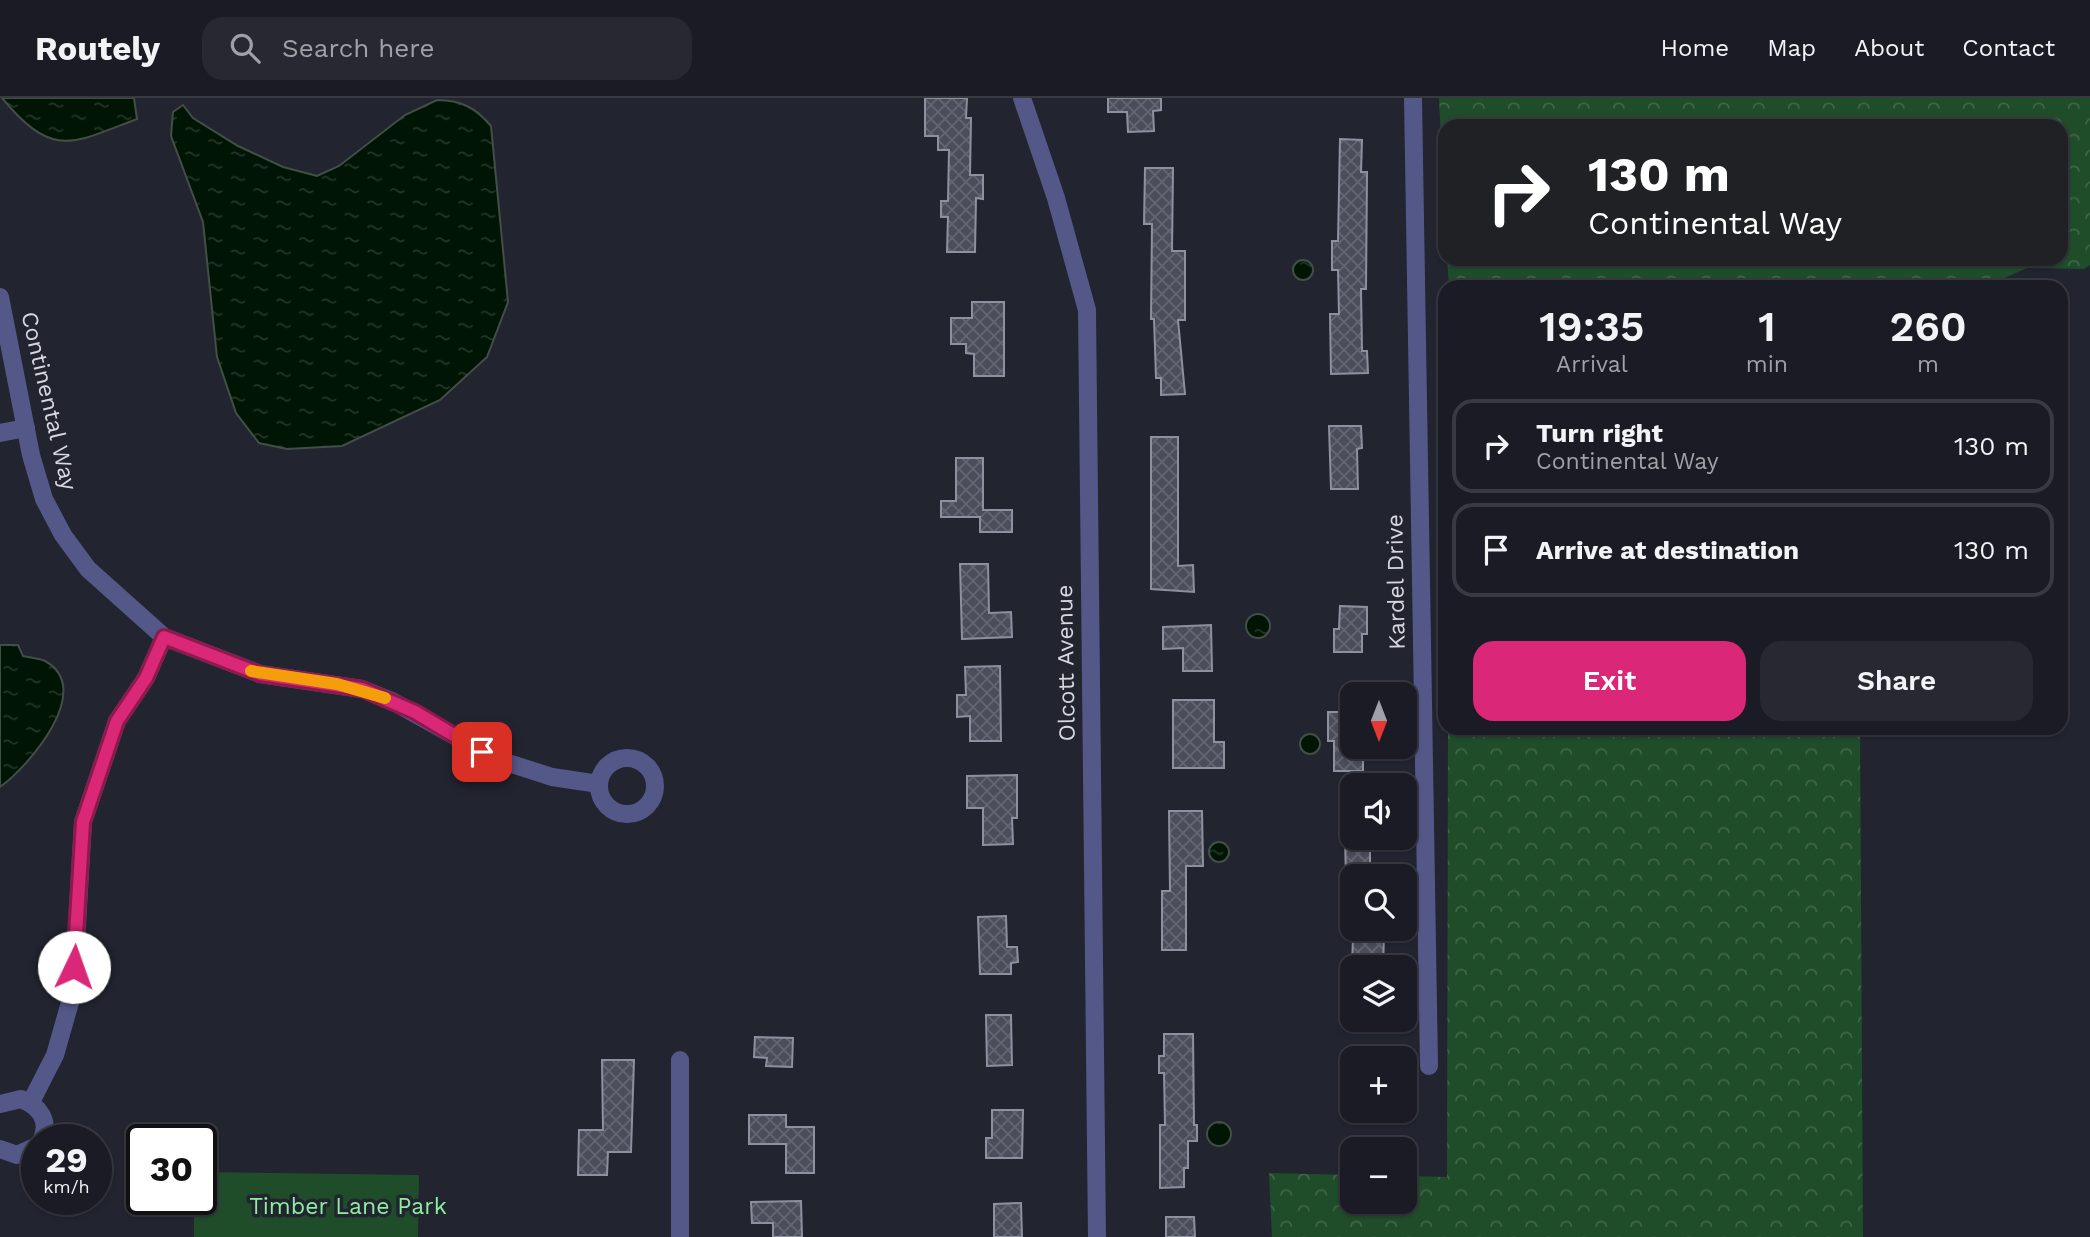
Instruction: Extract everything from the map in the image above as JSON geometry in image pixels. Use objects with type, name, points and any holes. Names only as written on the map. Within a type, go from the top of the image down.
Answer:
[{"type":"street","name":"Olcott Avenue","points":[[1022,98],[1056,198],[1087,310],[1097,1237]]},
{"type":"street","name":"Kardel Drive","points":[[1413,98],[1429,1066]]},
{"type":"street","name":"Continental Way","points":[[0,297],[26,428],[44,499],[63,536],[88,569],[164,637],[260,674],[362,689],[403,706],[496,759],[552,777],[599,784]]},
{"type":"street","points":[[0,433],[26,428]]},
{"type":"street","points":[[31,1102],[55,1055],[73,992],[83,822],[117,721],[146,678],[164,637]]},
{"type":"street","points":[[680,1060],[680,1237]]},
{"type":"street","points":[[0,1104],[12,1099],[31,1102],[43,1115],[45,1124]]},
{"type":"street","points":[[0,1149],[17,1155],[21,1153]]},
{"type":"green space","points":[[1439,98],[2090,98],[2090,265],[2084,269],[2027,268],[2000,280],[1448,280],[1448,266],[2068,266],[2068,119],[1440,119]]},
{"type":"green space","points":[[1448,735],[1860,735],[1863,1237],[1272,1237],[1269,1173],[1340,1175],[1340,1214],[1417,1214],[1417,1176],[1447,1177]]},
{"type":"green space","name":"Timber Lane Park","points":[[217,1172],[419,1175],[418,1237],[194,1237],[194,1215],[217,1215]]},
{"type":"water","points":[[2,98],[134,98],[137,119],[95,135],[64,141],[35,131]]},
{"type":"water","points":[[437,100],[467,106],[480,114],[491,126],[508,302],[487,357],[440,400],[342,446],[287,449],[259,443],[236,413],[217,357],[203,222],[171,136],[173,112],[183,105],[193,118],[238,146],[283,167],[317,176],[339,166],[405,115]]},
{"type":"water","points":[[1303,260],[1310,263],[1313,270],[1310,277],[1303,280],[1296,277],[1293,270],[1296,263]]},
{"type":"water","points":[[1258,614],[1269,621],[1270,626],[1263,637],[1258,638],[1247,631],[1246,626],[1253,615]]},
{"type":"water","points":[[0,645],[18,645],[23,656],[45,661],[59,674],[63,690],[61,708],[40,746],[0,787]]},
{"type":"water","points":[[1310,734],[1317,737],[1320,744],[1317,751],[1310,754],[1303,751],[1300,744],[1303,737]]},
{"type":"water","points":[[1219,842],[1226,845],[1229,852],[1226,859],[1219,862],[1212,859],[1209,852],[1212,845]]},
{"type":"water","points":[[1219,1122],[1230,1129],[1231,1134],[1224,1145],[1219,1146],[1208,1139],[1207,1134],[1214,1123]]},
{"type":"building","points":[[925,98],[967,98],[966,118],[971,118],[970,175],[983,175],[983,199],[976,198],[975,252],[947,252],[948,217],[941,217],[941,201],[948,201],[949,150],[938,150],[938,136],[925,136]]},
{"type":"building","points":[[1108,98],[1161,98],[1161,110],[1153,111],[1154,131],[1128,132],[1127,112],[1108,112]]},
{"type":"building","points":[[1340,139],[1362,140],[1361,172],[1367,172],[1366,289],[1361,289],[1362,351],[1367,351],[1368,373],[1331,374],[1330,314],[1339,314],[1338,270],[1332,270],[1332,241],[1338,241]]},
{"type":"building","points":[[1145,168],[1173,168],[1172,251],[1185,251],[1185,320],[1178,320],[1185,394],[1161,395],[1161,378],[1156,378],[1154,319],[1151,319],[1152,224],[1144,224]]},
{"type":"building","points":[[972,302],[1004,302],[1004,376],[974,376],[974,354],[966,353],[966,344],[951,344],[951,318],[972,318]]},
{"type":"building","points":[[1329,426],[1361,426],[1362,448],[1357,449],[1358,489],[1331,489]]},
{"type":"building","points":[[1151,437],[1178,437],[1178,566],[1193,565],[1194,592],[1151,589]]},
{"type":"building","points":[[956,458],[983,458],[983,510],[1012,510],[1012,532],[980,532],[980,517],[941,517],[941,501],[956,501]]},
{"type":"building","points":[[960,564],[988,564],[989,613],[1011,612],[1012,637],[962,639]]},
{"type":"building","points":[[1340,606],[1367,607],[1367,634],[1362,634],[1362,652],[1334,652],[1334,629],[1339,629]]},
{"type":"building","points":[[1211,625],[1212,671],[1183,671],[1183,648],[1163,649],[1163,627]]},
{"type":"building","points":[[1000,666],[1001,741],[970,741],[970,716],[957,717],[957,695],[966,695],[965,667]]},
{"type":"building","points":[[1173,700],[1214,700],[1214,742],[1224,742],[1224,768],[1173,768]]},
{"type":"building","points":[[1328,712],[1340,712],[1340,760],[1363,760],[1363,771],[1334,771],[1334,741],[1328,741]]},
{"type":"building","points":[[1017,775],[1017,818],[1012,818],[1013,844],[983,845],[983,808],[967,808],[967,776]]},
{"type":"building","points":[[1169,811],[1202,811],[1203,866],[1186,866],[1186,950],[1162,950],[1162,891],[1170,891]]},
{"type":"building","points":[[1345,850],[1370,850],[1370,864],[1346,864]]},
{"type":"building","points":[[1006,916],[1007,947],[1017,947],[1018,962],[1011,963],[1011,974],[980,974],[978,917]]},
{"type":"building","points":[[1353,941],[1384,941],[1383,955],[1352,955]]},
{"type":"building","points":[[986,1015],[1011,1015],[1012,1065],[987,1066]]},
{"type":"building","points":[[1164,1034],[1193,1034],[1194,1125],[1197,1125],[1197,1141],[1188,1141],[1188,1168],[1184,1168],[1184,1187],[1160,1188],[1160,1125],[1165,1125],[1164,1073],[1159,1073],[1159,1056],[1164,1056]]},
{"type":"building","points":[[755,1037],[793,1038],[792,1067],[766,1066],[767,1058],[754,1057]]},
{"type":"building","points":[[602,1060],[634,1060],[631,1152],[608,1152],[607,1175],[578,1175],[579,1130],[603,1130]]},
{"type":"building","points":[[992,1110],[1023,1110],[1022,1158],[986,1158],[986,1138],[992,1138]]},
{"type":"building","points":[[749,1115],[786,1115],[786,1127],[814,1127],[814,1173],[786,1173],[786,1144],[749,1144]]},
{"type":"building","points":[[801,1201],[802,1237],[773,1237],[773,1223],[752,1223],[751,1202]]},
{"type":"building","points":[[1021,1203],[1022,1237],[994,1237],[994,1204]]},
{"type":"building","points":[[1166,1217],[1194,1217],[1195,1237],[1166,1237]]},
{"type":"slow traffic","points":[[251,671],[362,689],[385,698]]},
{"type":"route","points":[[74,967],[83,822],[117,721],[146,678],[164,637],[260,674],[362,689],[415,712],[482,752]]}]
